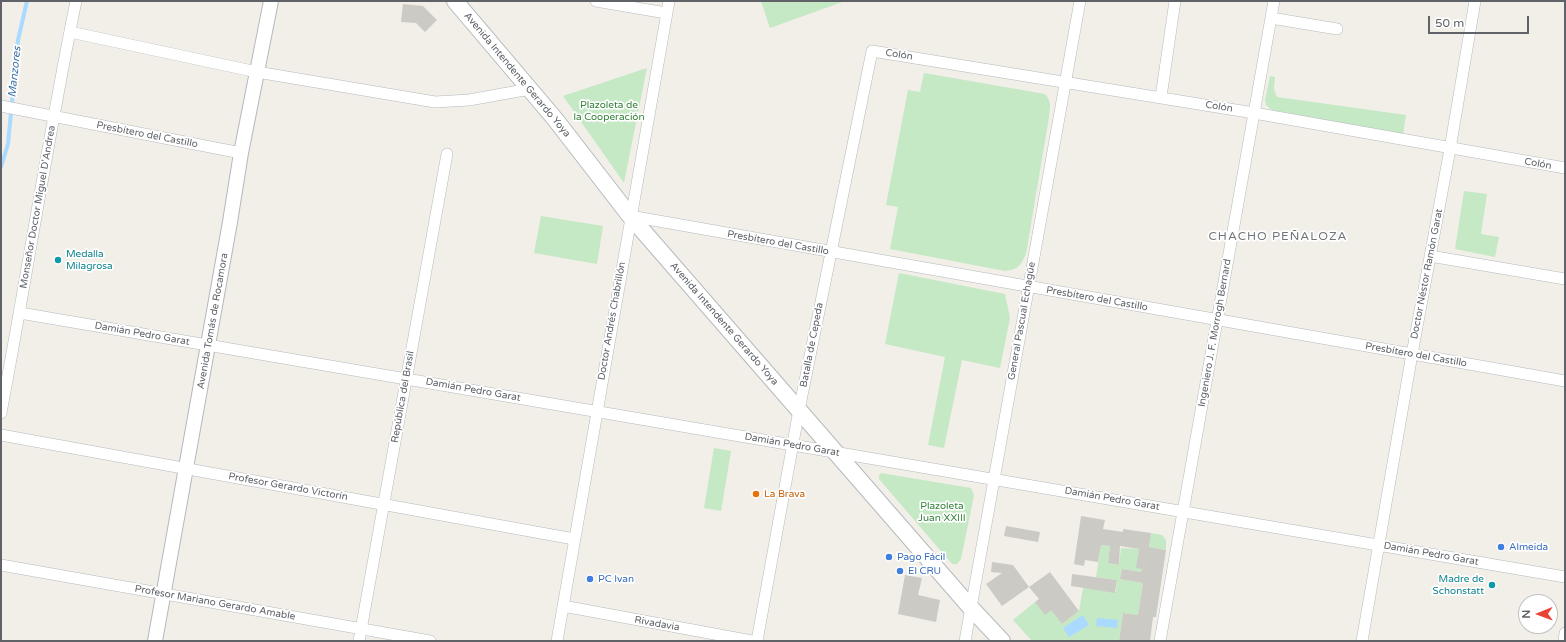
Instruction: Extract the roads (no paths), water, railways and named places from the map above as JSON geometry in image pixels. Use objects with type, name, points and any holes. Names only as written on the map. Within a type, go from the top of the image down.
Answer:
[{"type":"main road","name":"Avenida Intendente Gerardo Yoya","points":[[455,1],[555,118],[630,216],[971,608],[1002,641]]},
{"type":"street","name":"Monseñor Doctor Miguel D'Andrea","points":[[1,413],[20,313],[53,117],[76,1]]},
{"type":"street","name":"Avenida Tomás de Rocamora","points":[[155,641],[209,345],[241,152],[270,1]]},
{"type":"street","points":[[596,1],[666,13]]},
{"type":"street","name":"Doctor Andrés Chabrillón","points":[[557,641],[630,216],[669,1]]},
{"type":"street","name":"General Pascual Echagüe","points":[[965,641],[1080,1]]},
{"type":"street","points":[[1161,97],[1175,1]]},
{"type":"street","name":"Ingeniero J. F. Morrogh Bernard","points":[[1160,641],[1274,1]]},
{"type":"street","name":"Doctor Néstor Ramón Garat","points":[[1362,641],[1475,1]]},
{"type":"street","points":[[1271,18],[1337,29]]},
{"type":"street","points":[[70,32],[257,72],[435,102],[469,100],[530,89]]},
{"type":"street","name":"Colón","points":[[872,51],[1161,97],[1565,168]]},
{"type":"street","name":"Batalla de Cepeda","points":[[758,641],[799,410],[872,51]]},
{"type":"street","name":"Presbítero del Castillo","points":[[1,106],[241,152]]},
{"type":"street","name":"República del Brasil","points":[[359,641],[447,154]]},
{"type":"street","name":"Presbítero del Castillo","points":[[630,216],[1565,381]]},
{"type":"street","points":[[1430,256],[1565,279]]},
{"type":"street","name":"Damián Pedro Garat","points":[[20,313],[1565,577]]},
{"type":"street","name":"Profesor Gerardo Victorín","points":[[1,435],[574,539]]},
{"type":"street","name":"Profesor Mariano Gerardo Amable","points":[[1,565],[430,641]]},
{"type":"street","name":"Rivadavia","points":[[563,606],[752,641]]},
{"type":"street","points":[[1564,641],[1565,633]]},
{"type":"water","points":[[1083,615],[1089,625],[1069,637],[1063,628]]},
{"type":"water","points":[[1097,618],[1118,620],[1117,628],[1096,626]]},
{"type":"waterway","name":"Manzores","points":[[1,167],[8,144],[18,40],[27,1]]},
{"type":"place","name":"Medalla Milagrosa","points":[[58,260]]},
{"type":"place","name":"La Brava","points":[[756,494]]},
{"type":"place","name":"Almeida","points":[[1501,547]]},
{"type":"place","name":"Pago Fácil","points":[[889,557]]},
{"type":"place","name":"El CRU","points":[[900,571]]},
{"type":"place","name":"PC Ivan","points":[[590,579]]},
{"type":"place","name":"Madre de Schonstatt","points":[[1492,585]]},
{"type":"district","name":"CHACHO PEÑALOZA","points":[[1278,237]]},
{"type":"park label","name":"Plazoleta de la Cooperación","points":[[609,110]]},
{"type":"park label","name":"Plazoleta Juan XXIII","points":[[942,512]]}]
